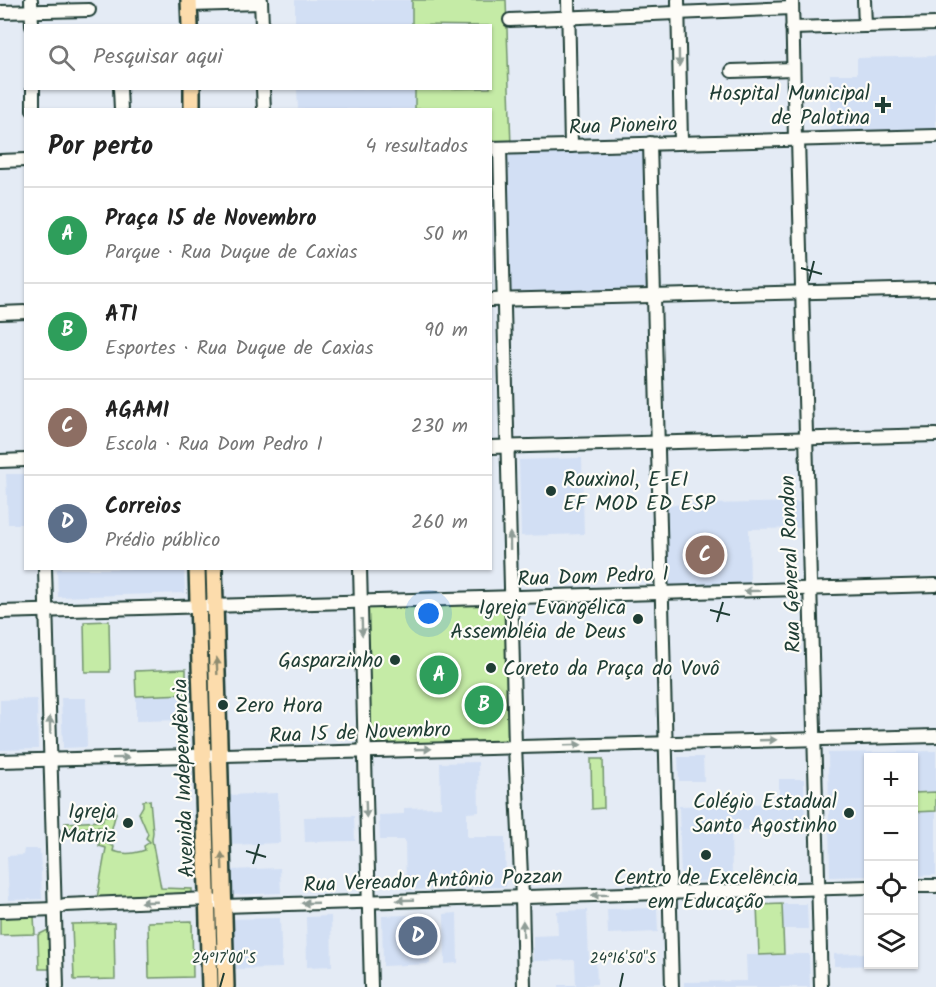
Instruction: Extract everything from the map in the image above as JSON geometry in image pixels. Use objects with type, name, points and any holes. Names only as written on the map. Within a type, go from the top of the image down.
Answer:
[{"type":"main road","points":[[189,2],[190,24]]},
{"type":"main road","points":[[192,90],[192,108]]},
{"type":"main road","name":"Avenida Independência","points":[[196,570],[210,985]]},
{"type":"main road","name":"Avenida Independência","points":[[214,570],[226,985]]},
{"type":"main road","points":[[210,985],[226,985]]},
{"type":"street","points":[[568,0],[571,146]]},
{"type":"street","points":[[678,0],[681,142]]},
{"type":"street","points":[[864,0],[865,26]]},
{"type":"street","points":[[189,2],[261,2],[262,24]]},
{"type":"street","points":[[510,20],[679,13],[792,4]]},
{"type":"street","name":"Rua General Rondon","points":[[792,4],[821,987]]},
{"type":"street","points":[[31,6],[32,24]]},
{"type":"street","points":[[0,12],[31,6],[89,10]]},
{"type":"street","points":[[792,28],[936,24]]},
{"type":"street","points":[[732,71],[793,69]]},
{"type":"street","points":[[33,90],[33,108]]},
{"type":"street","points":[[120,90],[120,108]]},
{"type":"street","points":[[263,90],[264,108]]},
{"type":"street","name":"Rua Pioneiro","points":[[495,148],[936,136]]},
{"type":"street","points":[[650,143],[672,987]]},
{"type":"street","points":[[495,148],[497,300],[507,447],[524,987]]},
{"type":"street","points":[[0,161],[24,160]]},
{"type":"street","points":[[497,300],[936,289]]},
{"type":"street","points":[[0,313],[24,312]]},
{"type":"street","points":[[492,447],[936,435]]},
{"type":"street","points":[[0,460],[24,460]]},
{"type":"street","points":[[45,570],[57,987]]},
{"type":"street","points":[[360,570],[371,987]]},
{"type":"street","name":"Rua Dom Pedro I","points":[[0,612],[936,585]]},
{"type":"street","name":"Rua 15 de Novembro","points":[[0,761],[936,736]]},
{"type":"street","points":[[918,886],[936,886]]},
{"type":"street","name":"Rua Vereador Antônio Pozzan","points":[[0,911],[54,909],[66,905],[208,899],[224,906],[864,887]]},
{"type":"shaded area","points":[[295,0],[412,0],[412,24],[295,24]]},
{"type":"shaded area","name":"Hospital Municipal de Palotina","points":[[936,56],[936,136],[831,138],[830,74],[857,74],[857,58]]},
{"type":"shaded area","points":[[297,90],[415,90],[415,108],[298,108]]},
{"type":"shaded area","points":[[650,143],[654,296],[503,300],[500,148]]},
{"type":"shaded area","name":"Rouxinol, E-EI EF MOD ED ESP","points":[[582,458],[584,534],[521,536],[519,460]]},
{"type":"shaded area","points":[[6,474],[24,474],[24,524],[8,524]]},
{"type":"shaded area","points":[[808,502],[809,528],[749,529],[750,591],[662,594],[659,505]]},
{"type":"shaded area","points":[[57,570],[184,570],[185,593],[58,597]]},
{"type":"shaded area","points":[[186,694],[187,720],[136,721],[136,696]]},
{"type":"shaded area","points":[[61,698],[86,698],[87,747],[63,748]]},
{"type":"shaded area","points":[[37,699],[38,749],[0,750],[0,700]]},
{"type":"shaded area","name":"Colégio Estadual Santo Agostinho","points":[[936,751],[936,875],[918,876],[918,753],[864,753],[864,876],[830,877],[828,753]]},
{"type":"shaded area","points":[[678,757],[703,757],[704,781],[679,781]]},
{"type":"shaded area","points":[[478,762],[479,812],[467,813],[467,837],[505,837],[506,887],[406,890],[405,840],[380,840],[379,815],[404,814],[404,808],[441,807],[440,763]]},
{"type":"shaded area","name":"Centro de Excelência em Educação","points":[[779,779],[804,779],[805,828],[731,830],[732,880],[681,882],[679,806],[779,803]]},
{"type":"shaded area","points":[[278,793],[280,843],[229,845],[228,795]]},
{"type":"shaded area","points":[[354,816],[355,841],[305,842],[304,817]]},
{"type":"shaded area","points":[[24,849],[40,849],[42,899],[9,900],[7,856],[23,855]]},
{"type":"shaded area","points":[[280,868],[281,893],[231,895],[230,870]]},
{"type":"shaded area","points":[[782,904],[807,904],[808,929],[783,929]]},
{"type":"shaded area","points":[[657,908],[658,932],[608,934],[607,909]]},
{"type":"shaded area","points":[[587,910],[589,959],[596,959],[597,984],[585,985],[585,987],[559,987],[559,985],[576,985],[575,960],[533,961],[533,936],[558,935],[557,911]]},
{"type":"shaded area","points":[[457,913],[458,963],[445,964],[444,914]]},
{"type":"shaded area","points":[[428,914],[430,964],[383,966],[382,916]]},
{"type":"shaded area","points":[[331,916],[332,966],[307,967],[306,917]]},
{"type":"shaded area","points":[[280,918],[282,968],[232,969],[230,919]]},
{"type":"shaded area","points":[[864,953],[864,965],[834,966],[834,954]]},
{"type":"shaded area","points":[[809,954],[810,987],[684,987],[684,982],[747,981],[746,955]]},
{"type":"green space","points":[[412,0],[506,0],[511,147],[492,148],[492,108],[415,108],[415,90],[492,90],[492,24],[412,24]]},
{"type":"green space","points":[[511,598],[515,747],[365,751],[361,602]]},
{"type":"green space","points":[[109,621],[110,672],[85,672],[84,622]]},
{"type":"green space","points":[[186,669],[186,694],[136,696],[135,671]]},
{"type":"green space","points":[[591,759],[603,759],[604,808],[592,809]]},
{"type":"green space","points":[[936,792],[936,811],[918,812],[918,793]]},
{"type":"green space","points":[[150,800],[152,840],[161,888],[192,889],[192,895],[97,898],[106,848],[99,846],[101,827],[65,828],[65,823],[103,821],[103,816],[107,816],[114,810],[116,813],[110,839],[106,843],[114,847],[113,851],[117,852],[129,854],[145,850],[144,846],[150,842],[146,838],[148,834],[139,813],[143,801]]},
{"type":"green space","points":[[782,904],[784,954],[759,955],[757,905]]},
{"type":"green space","points":[[34,916],[35,934],[0,935],[0,918]]},
{"type":"green space","points":[[192,921],[193,977],[149,978],[148,922]]},
{"type":"green space","points":[[114,923],[115,979],[74,980],[72,924]]},
{"type":"green space","points":[[50,929],[51,969],[39,969],[38,935]]},
{"type":"place","name":"Hospital Municipal de Palotina","points":[[883,105]]},
{"type":"place","name":"Rouxinol, E-EI EF MOD ED ESP","points":[[551,491]]},
{"type":"place","name":"AGAMI","points":[[705,555]]},
{"type":"place","name":"Igreja Evangélica Assembléia de Deus","points":[[638,619]]},
{"type":"place","name":"Gasparzinho","points":[[395,660]]},
{"type":"place","name":"Coreto da Praça do Vovô","points":[[491,668]]},
{"type":"place","name":"Praça 15 de Novembro","points":[[439,675]]},
{"type":"place","name":"Zero Hora","points":[[223,705]]},
{"type":"place","name":"ATI","points":[[484,705]]},
{"type":"place","name":"Colégio Estadual Santo Agostinho","points":[[849,813]]},
{"type":"place","name":"Igreja Matriz","points":[[128,823]]},
{"type":"place","name":"Centro de Excelência em Educação","points":[[706,855]]},
{"type":"place","name":"Correios","points":[[418,936]]}]
